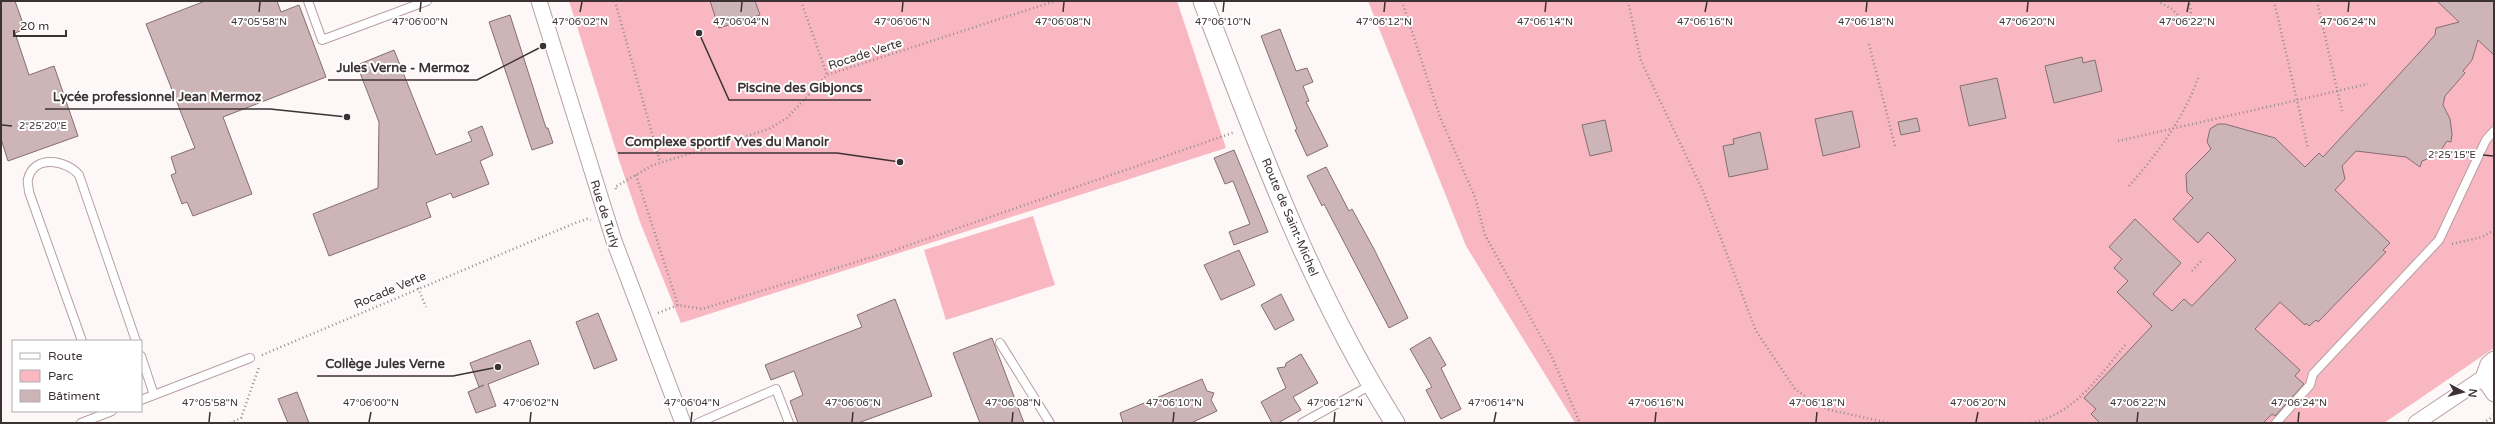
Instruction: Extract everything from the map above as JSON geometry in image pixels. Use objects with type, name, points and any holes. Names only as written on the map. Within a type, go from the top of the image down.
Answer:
[{"type":"street","name":"Rue de Turly","points":[[539,1],[614,241],[683,423]]},
{"type":"street","name":"Route de Saint-Michel","points":[[1203,1],[1252,126],[1334,319],[1371,385],[1395,423]]},
{"type":"street","points":[[2494,359],[2488,364],[2489,376],[2494,394]]},
{"type":"street","points":[[2416,423],[2489,376]]},
{"type":"lane","points":[[308,1],[322,40],[427,1]]},
{"type":"lane","points":[[2276,423],[2310,385],[2313,374],[2439,240],[2486,140],[2494,131]]},
{"type":"lane","points":[[82,340],[29,192],[28,180],[35,168],[45,162],[60,162],[72,167],[79,175],[136,340]]},
{"type":"lane","points":[[1000,343],[1050,423]]},
{"type":"lane","points":[[142,400],[250,358]]},
{"type":"lane","points":[[142,359],[154,395]]},
{"type":"lane","points":[[1302,423],[1371,385]]},
{"type":"lane","points":[[698,423],[776,389],[789,423]]},
{"type":"lane","points":[[81,423],[109,412]]},
{"type":"path","points":[[615,1],[660,162]]},
{"type":"path","points":[[800,1],[827,75]]},
{"type":"path","name":"Rocade Verte","points":[[617,192],[615,187],[660,162],[769,129],[786,118],[827,75],[1056,1]]},
{"type":"path","points":[[1402,1],[1440,117],[1475,197],[1485,235],[1552,357],[1580,423]]},
{"type":"path","points":[[1628,1],[1641,61],[1703,191],[1756,331],[1796,389],[1813,402],[1830,410],[1889,423]]},
{"type":"path","points":[[2157,1],[2172,9],[2189,26],[2191,11],[2189,1]]},
{"type":"path","points":[[2274,1],[2308,148]]},
{"type":"path","points":[[2317,1],[2342,111]]},
{"type":"path","points":[[1869,44],[1895,146]]},
{"type":"path","points":[[2129,186],[2173,128],[2191,99],[2199,75]]},
{"type":"path","points":[[2118,141],[2368,84]]},
{"type":"path","points":[[643,319],[678,305],[702,308],[892,251],[1252,126]]},
{"type":"path","points":[[636,175],[678,305]]},
{"type":"path","name":"Rocade Verte","points":[[261,359],[263,353],[418,288],[575,223],[587,219],[593,221]]},
{"type":"path","points":[[2439,240],[2457,244],[2482,237],[2494,230]]},
{"type":"path","points":[[2192,271],[2203,259]]},
{"type":"path","points":[[418,288],[426,307]]},
{"type":"path","points":[[2031,423],[2046,420],[2061,413],[2079,399],[2126,344]]},
{"type":"path","points":[[230,423],[241,418],[259,365]]},
{"type":"path","points":[[2483,423],[2494,416]]},
{"type":"path","points":[[1928,423],[1945,423]]},
{"type":"green space","points":[[569,1],[1177,1],[1226,148],[681,323],[640,222]]},
{"type":"green space","points":[[1368,1],[2494,1],[2494,348],[2384,423],[1575,423],[1466,246]]},
{"type":"green space","points":[[1033,216],[1055,285],[946,320],[924,250]]},
{"type":"building","points":[[1,1],[15,1],[25,29],[15,33],[29,75],[54,66],[78,136],[8,161],[1,139]]},
{"type":"building","points":[[205,1],[277,1],[281,12],[299,5],[326,77],[223,117],[252,194],[193,216],[187,202],[182,204],[171,175],[176,173],[171,157],[195,148],[146,24]]},
{"type":"building","points":[[710,1],[755,1],[760,15],[719,28]]},
{"type":"building","points":[[2437,1],[2494,1],[2494,55],[2478,40],[2472,60],[2463,71],[2465,73],[2445,96],[2443,105],[2450,119],[2452,134],[2451,142],[2447,141],[2438,155],[2422,161],[2420,167],[2406,157],[2356,151],[2342,166],[2345,179],[2335,190],[2390,243],[2383,250],[2386,252],[2318,322],[2316,320],[2309,326],[2306,323],[2305,325],[2280,302],[2255,329],[2300,370],[2295,376],[2304,384],[2275,416],[2272,414],[2263,423],[2100,423],[2091,414],[2096,409],[2084,398],[2152,326],[2117,292],[2128,281],[2114,268],[2122,259],[2109,247],[2135,219],[2181,263],[2153,294],[2172,311],[2184,299],[2192,306],[2236,260],[2208,232],[2198,243],[2173,219],[2193,198],[2187,192],[2186,174],[2211,149],[2207,142],[2210,129],[2218,124],[2225,124],[2275,138],[2305,167],[2319,153],[2323,157],[2435,35],[2436,28],[2459,22]]},
{"type":"building","points":[[510,15],[546,128],[548,128],[553,143],[532,150],[489,22]]},
{"type":"building","points":[[1280,29],[1296,71],[1307,68],[1313,82],[1303,86],[1309,101],[1306,102],[1328,146],[1307,156],[1295,130],[1297,129],[1261,36]]},
{"type":"building","points":[[394,50],[436,155],[472,141],[468,132],[482,126],[493,155],[480,161],[489,184],[453,198],[451,193],[426,203],[431,217],[329,256],[313,214],[378,188],[379,122],[357,65]]},
{"type":"building","points":[[2082,57],[2083,63],[2095,60],[2102,91],[2054,103],[2045,66]]},
{"type":"building","points":[[1997,78],[2006,118],[1969,126],[1960,86]]},
{"type":"building","points":[[1852,111],[1860,147],[1823,156],[1815,119]]},
{"type":"building","points":[[1917,118],[1920,131],[1901,135],[1898,122]]},
{"type":"building","points":[[1605,120],[1612,151],[1590,156],[1582,125]]},
{"type":"building","points":[[1760,132],[1768,169],[1729,177],[1723,146],[1734,144],[1733,139]]},
{"type":"building","points":[[1234,150],[1268,232],[1234,245],[1229,232],[1250,224],[1233,181],[1225,184],[1214,158]]},
{"type":"building","points":[[1326,167],[1349,211],[1352,209],[1374,249],[1408,318],[1389,328],[1324,204],[1322,206],[1307,176]]},
{"type":"building","points":[[1239,250],[1255,285],[1221,300],[1204,265]]},
{"type":"building","points":[[1281,294],[1294,320],[1275,330],[1261,305]]},
{"type":"building","points":[[895,299],[932,396],[858,423],[798,423],[790,401],[803,395],[794,371],[771,380],[765,365],[862,327],[857,315]]},
{"type":"building","points":[[598,313],[617,360],[594,369],[576,322]]},
{"type":"building","points":[[1430,337],[1446,365],[1441,368],[1461,409],[1441,419],[1426,390],[1432,387],[1410,349]]},
{"type":"building","points":[[992,338],[1024,423],[980,423],[953,353]]},
{"type":"building","points":[[530,340],[539,364],[488,384],[496,406],[476,413],[468,392],[484,385],[479,387],[470,363]]},
{"type":"building","points":[[1301,354],[1318,383],[1293,397],[1301,410],[1278,423],[1272,423],[1261,402],[1286,388],[1277,368],[1285,367],[1286,363]]},
{"type":"building","points":[[1202,379],[1207,391],[1214,393],[1211,400],[1217,411],[1191,423],[1123,423],[1120,413]]},
{"type":"building","points":[[297,392],[309,423],[288,423],[278,399]]},
{"type":"place","name":"Piscine des Gibjoncs","points":[[699,33]]},
{"type":"place","name":"Jules Verne - Mermoz","points":[[543,46]]},
{"type":"place","name":"Lycée professionnel Jean Mermoz","points":[[347,117]]},
{"type":"place","name":"Complexe sportif Yves du Manoir","points":[[900,162]]},
{"type":"place","name":"Collège Jules Verne","points":[[498,367]]}]
